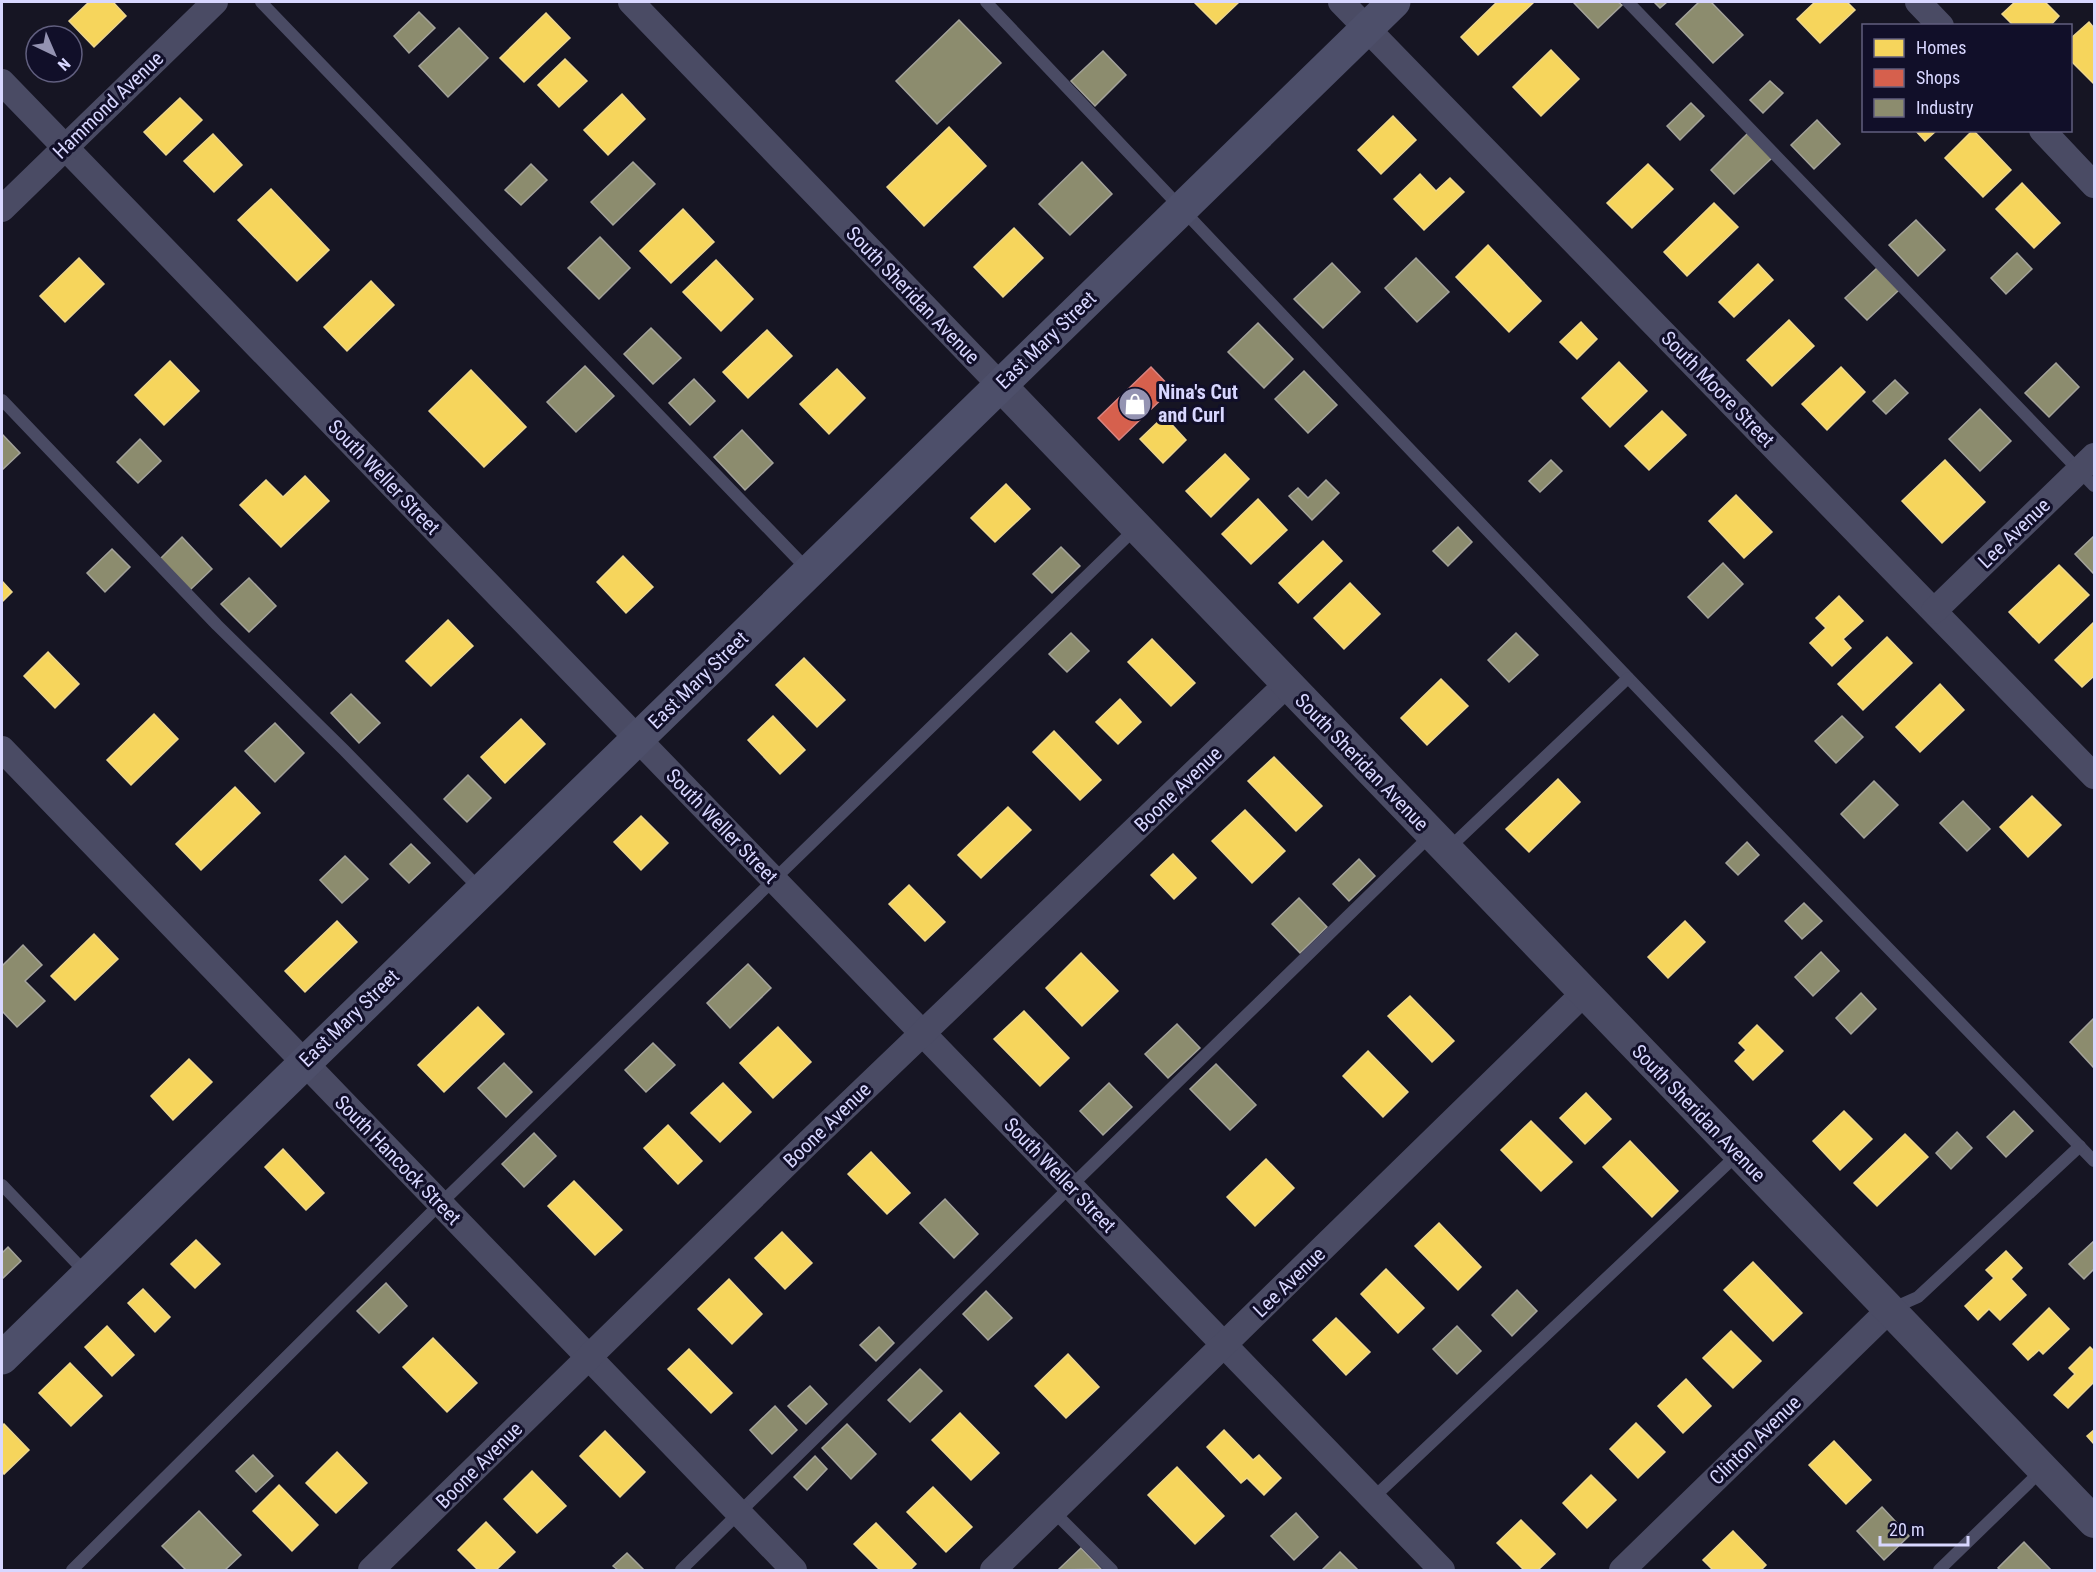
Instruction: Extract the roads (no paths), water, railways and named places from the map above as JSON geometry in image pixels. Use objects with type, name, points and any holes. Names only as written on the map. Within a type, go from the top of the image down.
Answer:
[{"type":"main road","name":"East Mary Street","points":[[2,1358],[1394,2]]},
{"type":"street","name":"Hammond Avenue","points":[[2,209],[215,2]]},
{"type":"street","name":"South Sheridan Avenue","points":[[631,2],[2094,1522]]},
{"type":"street","name":"South Moore Street","points":[[1341,2],[2094,776]]},
{"type":"street","points":[[1918,2],[1939,24]]},
{"type":"street","name":"South Weller Street","points":[[2,82],[1442,1570]]},
{"type":"street","points":[[2044,132],[2094,185]]},
{"type":"street","name":"Lee Avenue","points":[[1934,611],[2090,470]]},
{"type":"street","name":"Boone Avenue","points":[[371,1570],[922,1033],[1287,684]]},
{"type":"street","name":"South Hancock Street","points":[[2,749],[794,1570]]},
{"type":"street","name":"Lee Avenue","points":[[993,1570],[1584,993]]},
{"type":"street","name":"Clinton Avenue","points":[[1622,1570],[1889,1310]]},
{"type":"lane","points":[[261,2],[809,571]]},
{"type":"lane","points":[[986,2],[1628,678],[2094,1161]]},
{"type":"lane","points":[[1628,2],[2090,470]]},
{"type":"lane","points":[[2,400],[217,625],[481,890]]},
{"type":"lane","points":[[72,1570],[440,1204],[1137,528]]},
{"type":"lane","points":[[681,1570],[1071,1186],[1439,843],[1628,678]]},
{"type":"lane","points":[[1889,1310],[1918,1297],[2080,1146]]},
{"type":"lane","points":[[1373,1498],[1738,1154]]},
{"type":"lane","points":[[2,1185],[87,1274]]},
{"type":"lane","points":[[1939,1570],[2043,1469]]},
{"type":"lane","points":[[1053,1512],[1112,1570]]},
{"type":"place","name":"Nina's Cut and Curl","points":[[1135,404]]}]
